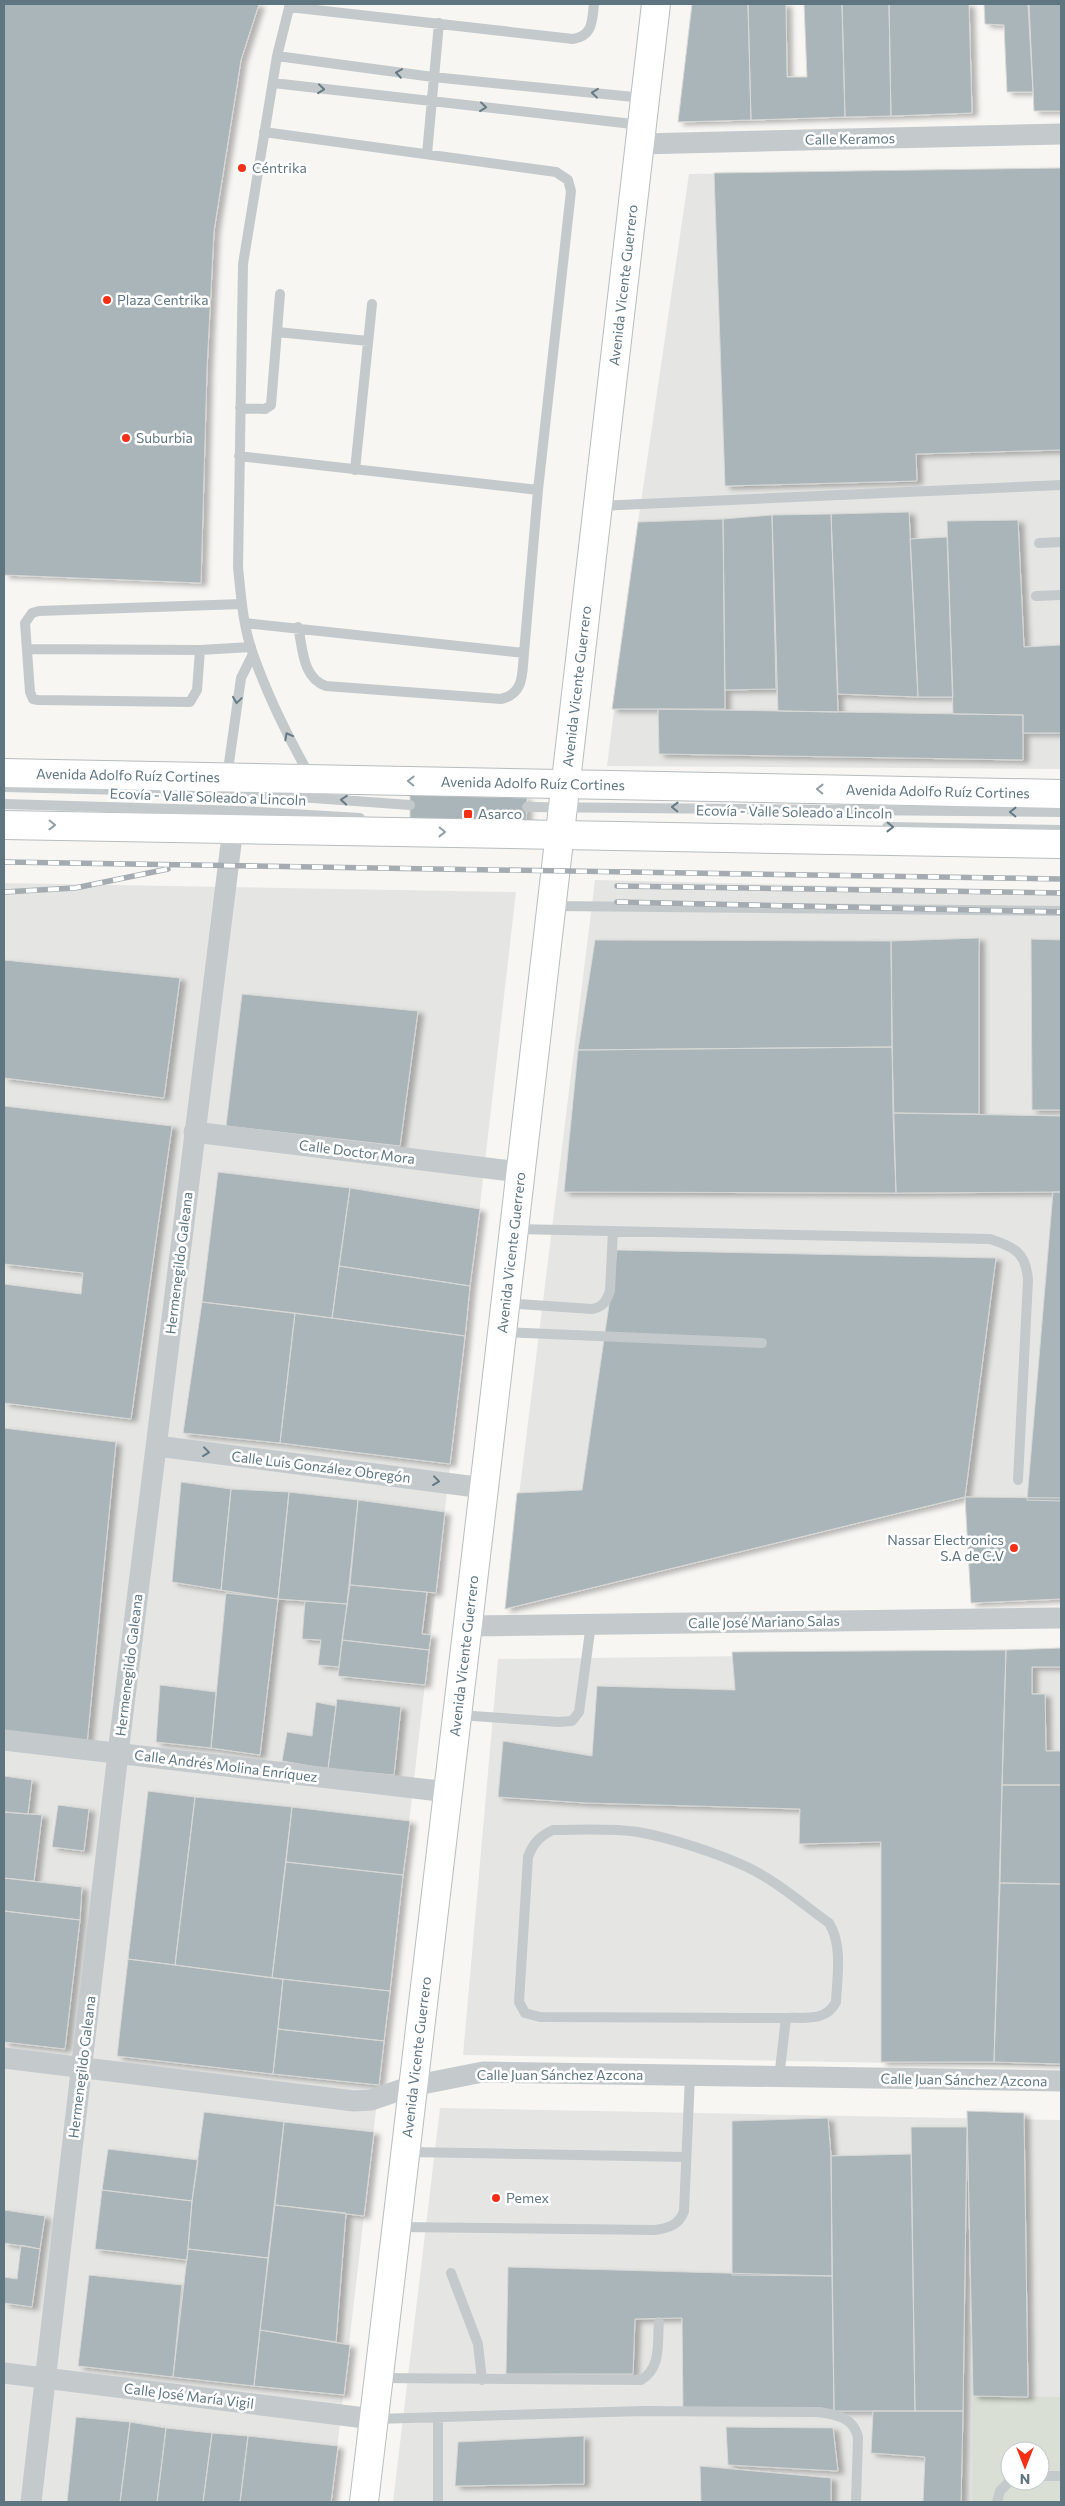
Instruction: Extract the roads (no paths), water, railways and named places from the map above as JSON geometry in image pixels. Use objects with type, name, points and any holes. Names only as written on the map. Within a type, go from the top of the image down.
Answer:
[{"type":"main road","name":"Avenida Vicente Guerrero","points":[[364,2502],[656,4]]},
{"type":"main road","name":"Avenida Adolfo Ruíz Cortines","points":[[4,774],[311,778],[562,815],[1061,844]]},
{"type":"main road","name":"Avenida Adolfo Ruíz Cortines","points":[[4,825],[233,828],[1061,794]]},
{"type":"street","name":"Calle Keramos","points":[[640,134],[1061,134]]},
{"type":"street","name":"Hermenegildo Galeana","points":[[32,2502],[118,1753],[233,828]]},
{"type":"street","name":"Calle Doctor Mora","points":[[194,1132],[520,1172]]},
{"type":"street","name":"Calle Luis González Obregón","points":[[157,1446],[484,1488]]},
{"type":"street","name":"Calle José Mariano Salas","points":[[467,1626],[1061,1618]]},
{"type":"street","name":"Calle Andrés Molina Enríquez","points":[[4,1740],[448,1792]]},
{"type":"street","name":"Calle Juan Sánchez Azcona","points":[[4,2058],[354,2101],[371,2100],[412,2086],[483,2072],[1061,2081]]},
{"type":"street","name":"Calle José María Vigil","points":[[4,2373],[374,2419]]},
{"type":"lane","points":[[311,778],[284,727],[252,651],[245,623],[238,567],[242,264],[277,56],[290,5],[573,39],[582,38],[588,33],[591,26],[594,4]]},
{"type":"lane","points":[[427,154],[439,23]]},
{"type":"lane","points":[[277,56],[433,77],[644,98]]},
{"type":"lane","points":[[273,83],[431,101],[640,134]]},
{"type":"lane","points":[[264,132],[556,172],[565,176],[570,184],[564,265],[538,490],[521,684],[517,692],[512,696],[501,699],[326,686],[312,679],[308,672],[298,627]]},
{"type":"lane","points":[[240,408],[265,409],[271,405],[280,294]]},
{"type":"lane","points":[[355,470],[372,304]]},
{"type":"lane","points":[[277,332],[368,341]]},
{"type":"lane","points":[[239,456],[538,490]]},
{"type":"lane","points":[[597,506],[1061,485]]},
{"type":"lane","points":[[1039,544],[1061,542]]},
{"type":"lane","points":[[1036,596],[1061,594]]},
{"type":"lane","points":[[200,650],[197,690],[194,697],[184,703],[33,699],[30,692],[25,623],[32,614],[39,611],[242,604]]},
{"type":"lane","points":[[245,623],[298,627],[524,653]]},
{"type":"lane","points":[[28,649],[252,651]]},
{"type":"lane","points":[[227,777],[241,678],[252,651]]},
{"type":"lane","points":[[4,787],[244,793],[410,805]]},
{"type":"lane","name":"Ecovía - Valle Soleado a Lincoln","points":[[4,804],[241,811],[370,819]]},
{"type":"lane","points":[[527,807],[562,815],[1061,812]]},
{"type":"lane","name":"Ecovía - Valle Soleado a Lincoln","points":[[875,827],[1061,830]]},
{"type":"lane","points":[[551,906],[1061,911]]},
{"type":"lane","points":[[513,1229],[990,1239],[1009,1245],[1020,1253],[1027,1266],[1028,1280],[1018,1480]]},
{"type":"lane","points":[[505,1302],[592,1309],[600,1307],[607,1301],[610,1291],[613,1231]]},
{"type":"lane","points":[[502,1332],[762,1343]]},
{"type":"lane","points":[[457,1714],[559,1722],[575,1719],[579,1712],[591,1624]]},
{"type":"lane","points":[[553,1830],[636,1832],[674,1841],[730,1860],[748,1868],[779,1888],[829,1924],[834,1932],[837,1944],[836,2002],[832,2010],[820,2017],[786,2018],[540,2017],[525,2013],[519,2002],[528,1857],[532,1846],[544,1834],[553,1830]]},
{"type":"lane","points":[[779,2078],[786,2018]]},
{"type":"lane","points":[[395,2227],[666,2228],[676,2224],[682,2218],[684,2211],[690,2076]]},
{"type":"lane","points":[[404,2152],[686,2157]]},
{"type":"lane","points":[[451,2273],[478,2344],[482,2380]]},
{"type":"lane","points":[[378,2378],[641,2380],[651,2374],[656,2366],[658,2322]]},
{"type":"lane","points":[[374,2419],[723,2410],[835,2414],[845,2418],[856,2428],[858,2437],[856,2502]]},
{"type":"lane","points":[[438,2417],[438,2502]]},
{"type":"railway","points":[[4,862],[1061,879]]},
{"type":"railway","points":[[4,892],[75,888],[168,869]]},
{"type":"railway","points":[[617,886],[1061,893]]},
{"type":"railway","points":[[617,902],[1061,912]]},
{"type":"place","name":"Céntrika","points":[[242,168]]},
{"type":"place","name":"Plaza Centrika","points":[[107,300]]},
{"type":"place","name":"Suburbia","points":[[126,438]]},
{"type":"place","name":"Asarco","points":[[468,814]]},
{"type":"place","name":"Nassar Electronics S.A de C.V","points":[[1014,1548]]},
{"type":"place","name":"Pemex","points":[[496,2198]]}]
